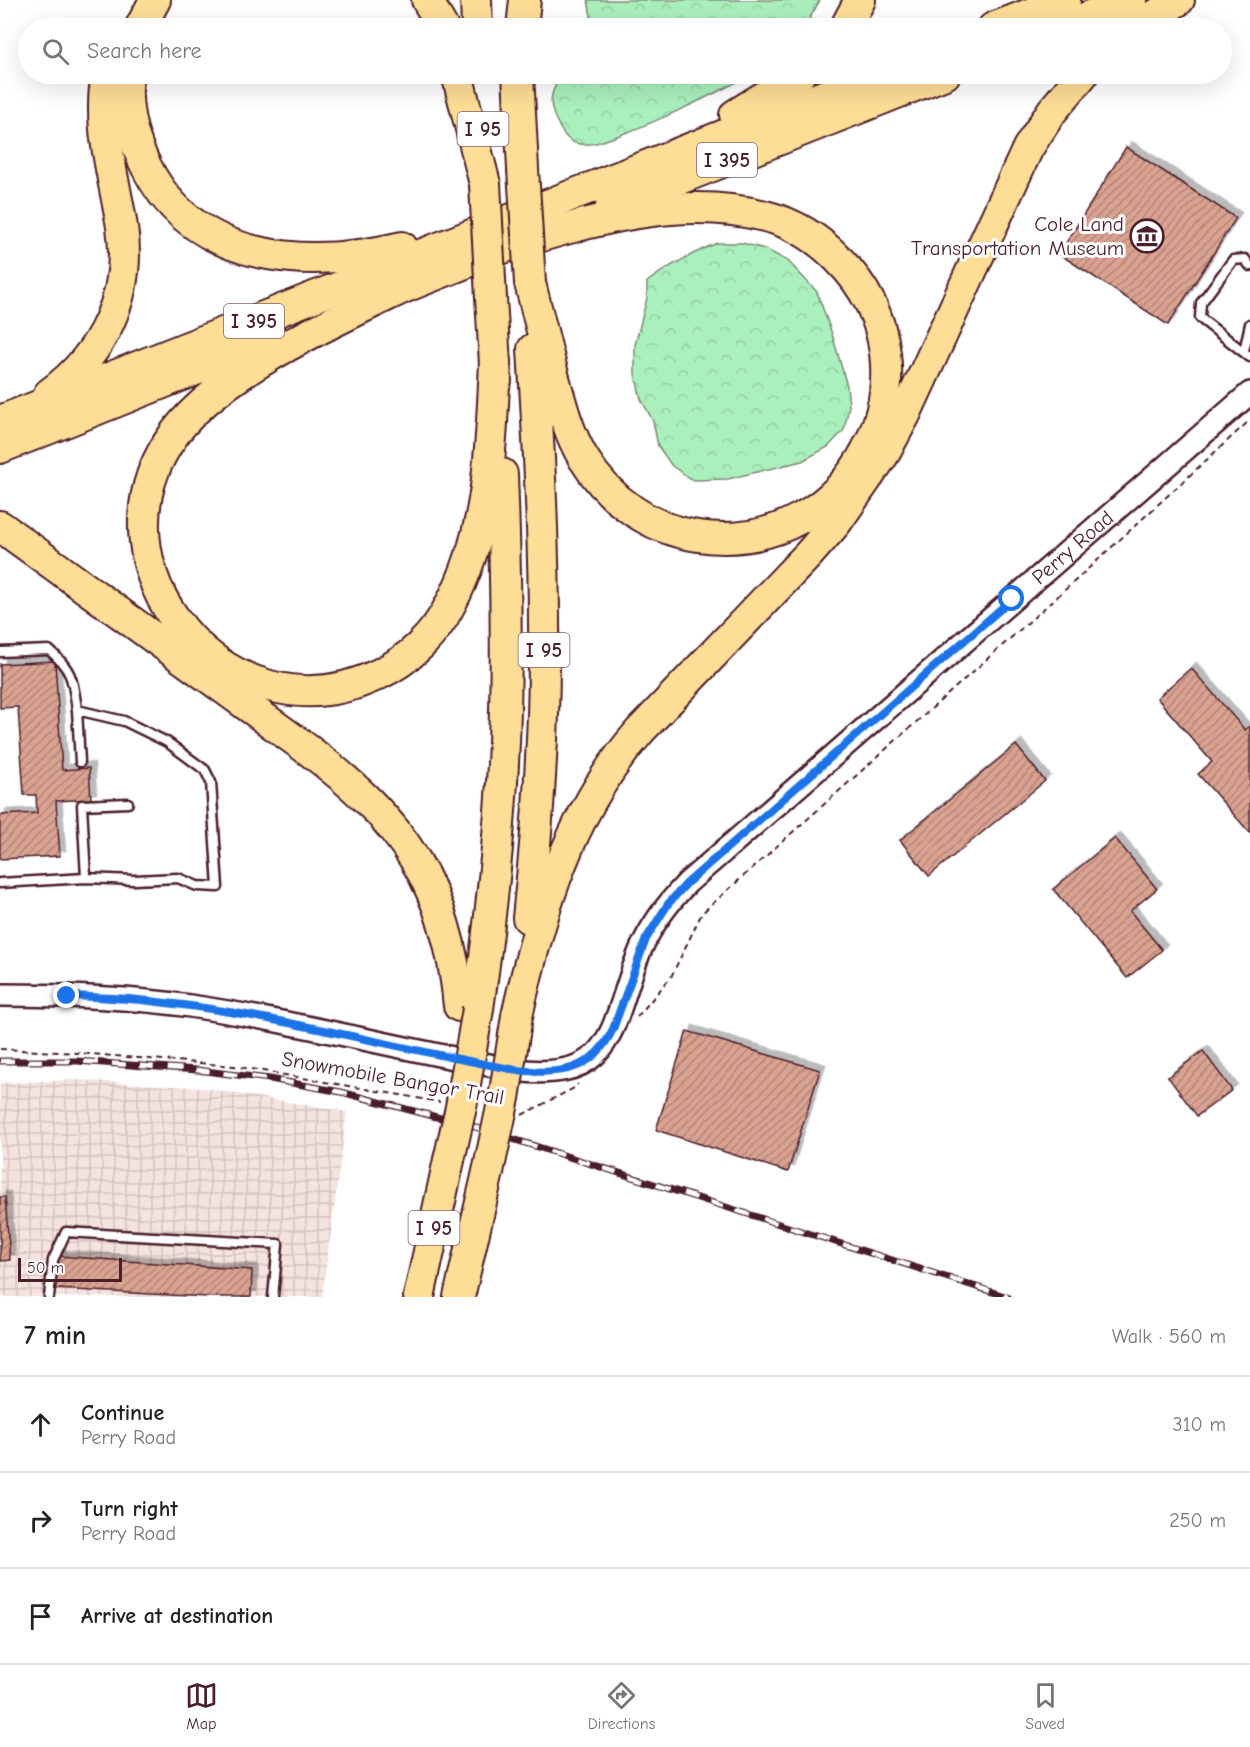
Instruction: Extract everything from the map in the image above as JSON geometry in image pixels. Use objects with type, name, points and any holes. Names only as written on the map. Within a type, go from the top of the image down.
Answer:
[{"type":"highway","points":[[125,18],[134,0]]},
{"type":"highway","points":[[146,18],[156,0]]},
{"type":"highway","points":[[427,0],[437,18]]},
{"type":"highway","points":[[476,0],[477,18]]},
{"type":"highway","points":[[514,0],[515,18]]},
{"type":"highway","points":[[523,18],[525,0]]},
{"type":"highway","points":[[850,18],[860,0]]},
{"type":"highway","points":[[1019,18],[1065,0]]},
{"type":"highway","points":[[1085,18],[1132,0]]},
{"type":"highway","points":[[1152,18],[1179,0]]},
{"type":"highway","points":[[7,418],[57,388],[89,357],[109,324],[121,292],[123,240],[104,127],[106,84]]},
{"type":"highway","points":[[128,84],[127,96],[131,126],[138,149],[148,171],[162,192],[178,210],[203,230],[234,246],[268,255],[350,257],[410,245],[673,209],[753,213],[778,220],[802,231],[825,247],[846,267],[866,294],[879,326],[885,353],[886,381],[883,410],[873,439],[857,468],[837,491],[812,512],[782,526],[752,536],[723,538],[680,532],[653,522],[627,507],[606,488],[577,447],[562,407],[530,283]]},
{"type":"highway","points":[[460,84],[486,184]]},
{"type":"highway","name":"I 95","points":[[419,1297],[452,1146],[469,1007],[496,860],[505,711],[505,560],[481,84]]},
{"type":"highway","name":"I 95","points":[[459,1297],[501,1116],[517,1016],[534,864],[541,761],[544,677],[541,501],[519,84]]},
{"type":"highway","points":[[610,180],[718,125],[785,84]]},
{"type":"highway","name":"I 395","points":[[0,448],[407,286],[610,180],[854,84]]},
{"type":"highway","name":"I 395","points":[[7,418],[918,84]]},
{"type":"highway","points":[[517,1016],[535,944],[557,872],[578,824],[596,791],[616,760],[640,731],[809,554],[860,491],[884,454],[905,415],[1028,148],[1052,111],[1075,84]]},
{"type":"highway","points":[[407,286],[324,328],[242,375],[196,409],[165,447],[152,477],[147,501],[145,524],[148,552],[154,578],[165,604],[181,629],[201,651],[225,668],[247,679],[278,688],[310,691],[336,689],[371,678],[395,665],[423,642],[449,608],[465,574],[475,544],[487,475],[495,362]]},
{"type":"highway","points":[[0,526],[324,761],[377,808],[410,852],[434,895],[469,1007]]},
{"type":"street","name":"Perry Road","points":[[0,995],[67,996],[158,1002],[260,1018],[516,1070],[546,1072],[576,1068],[596,1054],[606,1042],[613,1029],[646,939],[668,904],[687,883],[1250,393]]},
{"type":"lane","points":[[1247,354],[1200,318],[1200,303],[1233,260],[1245,259],[1250,266]]},
{"type":"lane","points":[[1247,354],[1250,324]]},
{"type":"lane","points":[[0,652],[49,650],[59,658],[73,676],[80,762]]},
{"type":"lane","points":[[0,883],[86,878],[134,880],[178,878],[197,886],[218,887],[211,782],[205,770],[167,742],[124,722],[77,710]]},
{"type":"lane","points":[[86,878],[82,805],[128,803]]},
{"type":"lane","points":[[50,1297],[53,1260],[66,1232],[278,1244],[273,1297]]},
{"type":"path","points":[[634,1020],[671,977],[702,913],[1077,579],[1250,420]]},
{"type":"path","name":"Snowmobile Bangor Trail","points":[[0,1049],[234,1066],[440,1102]]},
{"type":"path","name":"Snowmobile Bangor Trail","points":[[519,1116],[574,1088],[582,1080]]},
{"type":"shaded area","points":[[77,1080],[204,1088],[347,1112],[322,1297],[0,1297],[0,1083]]},
{"type":"green space","points":[[588,0],[820,0],[810,18],[591,18]]},
{"type":"green space","points":[[556,84],[732,84],[637,128],[605,140],[585,144],[572,142],[561,131],[551,106]]},
{"type":"green space","points":[[717,243],[742,243],[765,249],[788,261],[817,292],[847,386],[849,406],[844,430],[828,447],[802,461],[728,479],[693,480],[672,466],[658,446],[653,421],[641,399],[635,374],[635,345],[647,298],[647,282],[680,260]]},
{"type":"building","name":"Cole Land Transportation Museum","points":[[1126,147],[1236,218],[1168,325],[1059,254]]},
{"type":"building","points":[[55,661],[62,770],[89,768],[91,799],[56,801],[60,856],[0,859],[0,815],[37,813],[36,795],[24,795],[18,707],[0,708],[0,664]]},
{"type":"building","points":[[1191,668],[1245,730],[1250,726],[1250,833],[1198,774],[1212,762],[1157,698]]},
{"type":"building","points":[[1016,745],[1045,781],[929,876],[900,840]]},
{"type":"building","points":[[1115,838],[1157,889],[1130,911],[1162,950],[1127,978],[1053,889]]},
{"type":"building","points":[[687,1031],[820,1070],[788,1172],[656,1130]]},
{"type":"building","points":[[1203,1051],[1232,1090],[1197,1116],[1168,1077]]},
{"type":"building","points":[[0,1197],[5,1197],[10,1260],[0,1261]]},
{"type":"building","points":[[58,1256],[252,1270],[251,1297],[55,1289]]},
{"type":"railway","points":[[0,1061],[77,1061],[197,1070],[270,1079],[341,1092],[475,1127],[1008,1297]]},
{"type":"place","name":"Cole Land Transportation Museum","points":[[1147,236]]},
{"type":"route","points":[[67,996],[128,999],[192,1006],[516,1070],[546,1072],[576,1068],[596,1054],[606,1042],[613,1029],[634,966],[646,939],[659,916],[687,883],[1012,599]]}]
